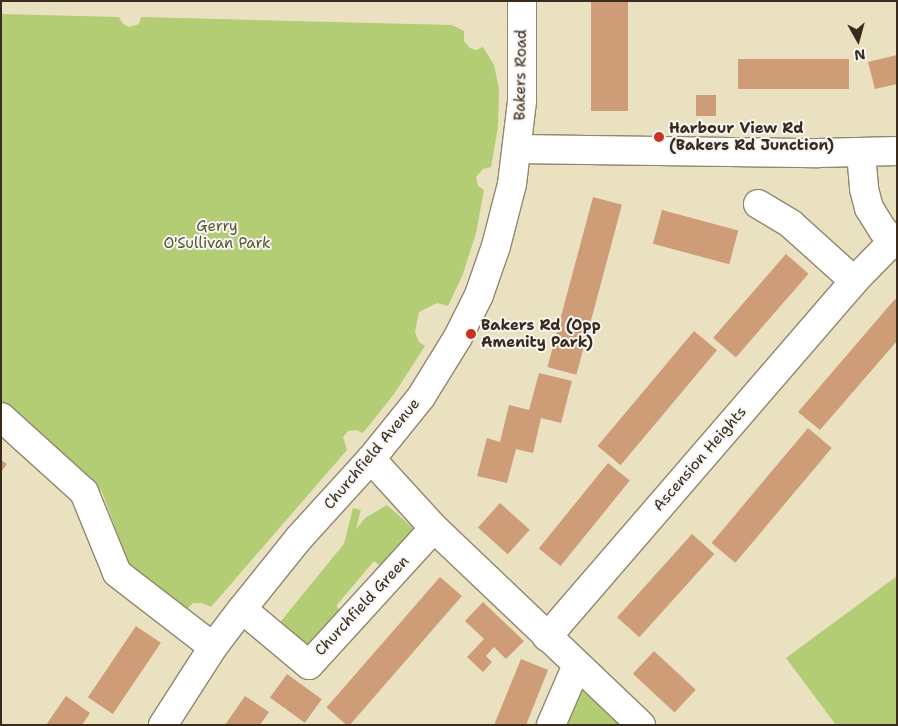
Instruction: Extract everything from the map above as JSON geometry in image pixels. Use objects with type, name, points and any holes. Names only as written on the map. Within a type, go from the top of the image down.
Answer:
[{"type":"street","name":"Bakers Road","points":[[517,149],[522,101],[522,1]]},
{"type":"street","points":[[517,149],[861,153],[897,151]]},
{"type":"street","name":"Churchfield Avenue","points":[[163,725],[213,647],[299,538],[371,459],[421,397],[458,337],[479,295],[496,246],[512,184],[517,149]]},
{"type":"street","points":[[861,153],[864,189],[869,208],[883,230],[895,243]]},
{"type":"street","points":[[758,204],[791,224],[854,281]]},
{"type":"street","name":"Ascension Heights","points":[[547,637],[854,281],[895,243]]},
{"type":"street","points":[[1,417],[84,492],[117,573],[213,647]]},
{"type":"street","points":[[371,459],[434,528],[641,725]]},
{"type":"street","name":"Churchfield Green","points":[[242,609],[309,665],[434,528]]},
{"type":"street","points":[[551,725],[577,665]]},
{"type":"green space","name":"Gerry O'Sullivan Park","points":[[1,14],[119,17],[123,24],[129,27],[139,24],[141,17],[452,25],[464,31],[464,41],[470,48],[476,50],[483,47],[494,65],[499,89],[498,127],[491,167],[483,169],[476,177],[478,186],[484,190],[476,233],[463,274],[448,306],[437,303],[419,312],[415,332],[419,342],[425,346],[394,394],[363,433],[356,430],[348,431],[343,437],[347,450],[211,607],[202,603],[193,603],[185,611],[131,570],[102,492],[1,402]]},
{"type":"green space","points":[[387,505],[413,528],[412,536],[385,570],[374,561],[336,606],[346,616],[311,654],[277,626],[365,518]]},
{"type":"green space","points":[[353,508],[361,510],[332,626],[324,624]]},
{"type":"green space","points":[[897,576],[897,725],[836,725],[786,658]]},
{"type":"green space","points":[[583,689],[626,725],[562,725],[579,690]]},
{"type":"building","points":[[591,2],[628,2],[628,111],[591,111]]},
{"type":"building","points":[[897,55],[897,84],[875,89],[868,62]]},
{"type":"building","points":[[738,59],[849,59],[849,89],[738,89]]},
{"type":"building","points":[[696,95],[716,95],[716,116],[696,116]]},
{"type":"building","points":[[593,197],[622,205],[576,375],[547,367]]},
{"type":"building","points":[[662,210],[738,230],[729,264],[653,244]]},
{"type":"building","points":[[786,254],[809,274],[736,357],[713,338]]},
{"type":"building","points":[[895,299],[897,301],[897,341],[820,430],[798,412]]},
{"type":"building","points":[[694,331],[717,350],[621,465],[598,446]]},
{"type":"building","points":[[539,373],[572,381],[561,423],[541,418],[533,453],[516,449],[507,483],[477,476],[487,438],[500,442],[509,405],[529,410]]},
{"type":"building","points":[[808,428],[832,448],[735,563],[712,543]]},
{"type":"building","points":[[1,460],[7,464],[1,472]]},
{"type":"building","points":[[608,463],[630,481],[561,566],[539,548]]},
{"type":"building","points":[[500,503],[530,530],[508,554],[478,528]]},
{"type":"building","points":[[692,534],[714,554],[639,637],[617,617]]},
{"type":"building","points":[[440,577],[462,596],[350,725],[347,725],[327,708]]},
{"type":"building","points":[[483,602],[524,641],[506,659],[494,647],[486,656],[492,662],[483,672],[467,657],[484,639],[465,621]]},
{"type":"building","points":[[136,626],[161,643],[113,714],[88,697]]},
{"type":"building","points":[[654,651],[696,690],[675,713],[633,674]]},
{"type":"building","points":[[521,659],[548,670],[526,725],[494,725]]},
{"type":"building","points":[[287,674],[322,699],[305,723],[270,697]]},
{"type":"building","points":[[66,696],[90,713],[82,725],[46,725]]},
{"type":"building","points":[[245,696],[269,712],[260,725],[225,725]]},
{"type":"place","name":"Harbour View Rd (Bakers Rd Junction)","points":[[659,137]]},
{"type":"place","name":"Bakers Rd (Opp Amenity Park)","points":[[471,334]]}]
